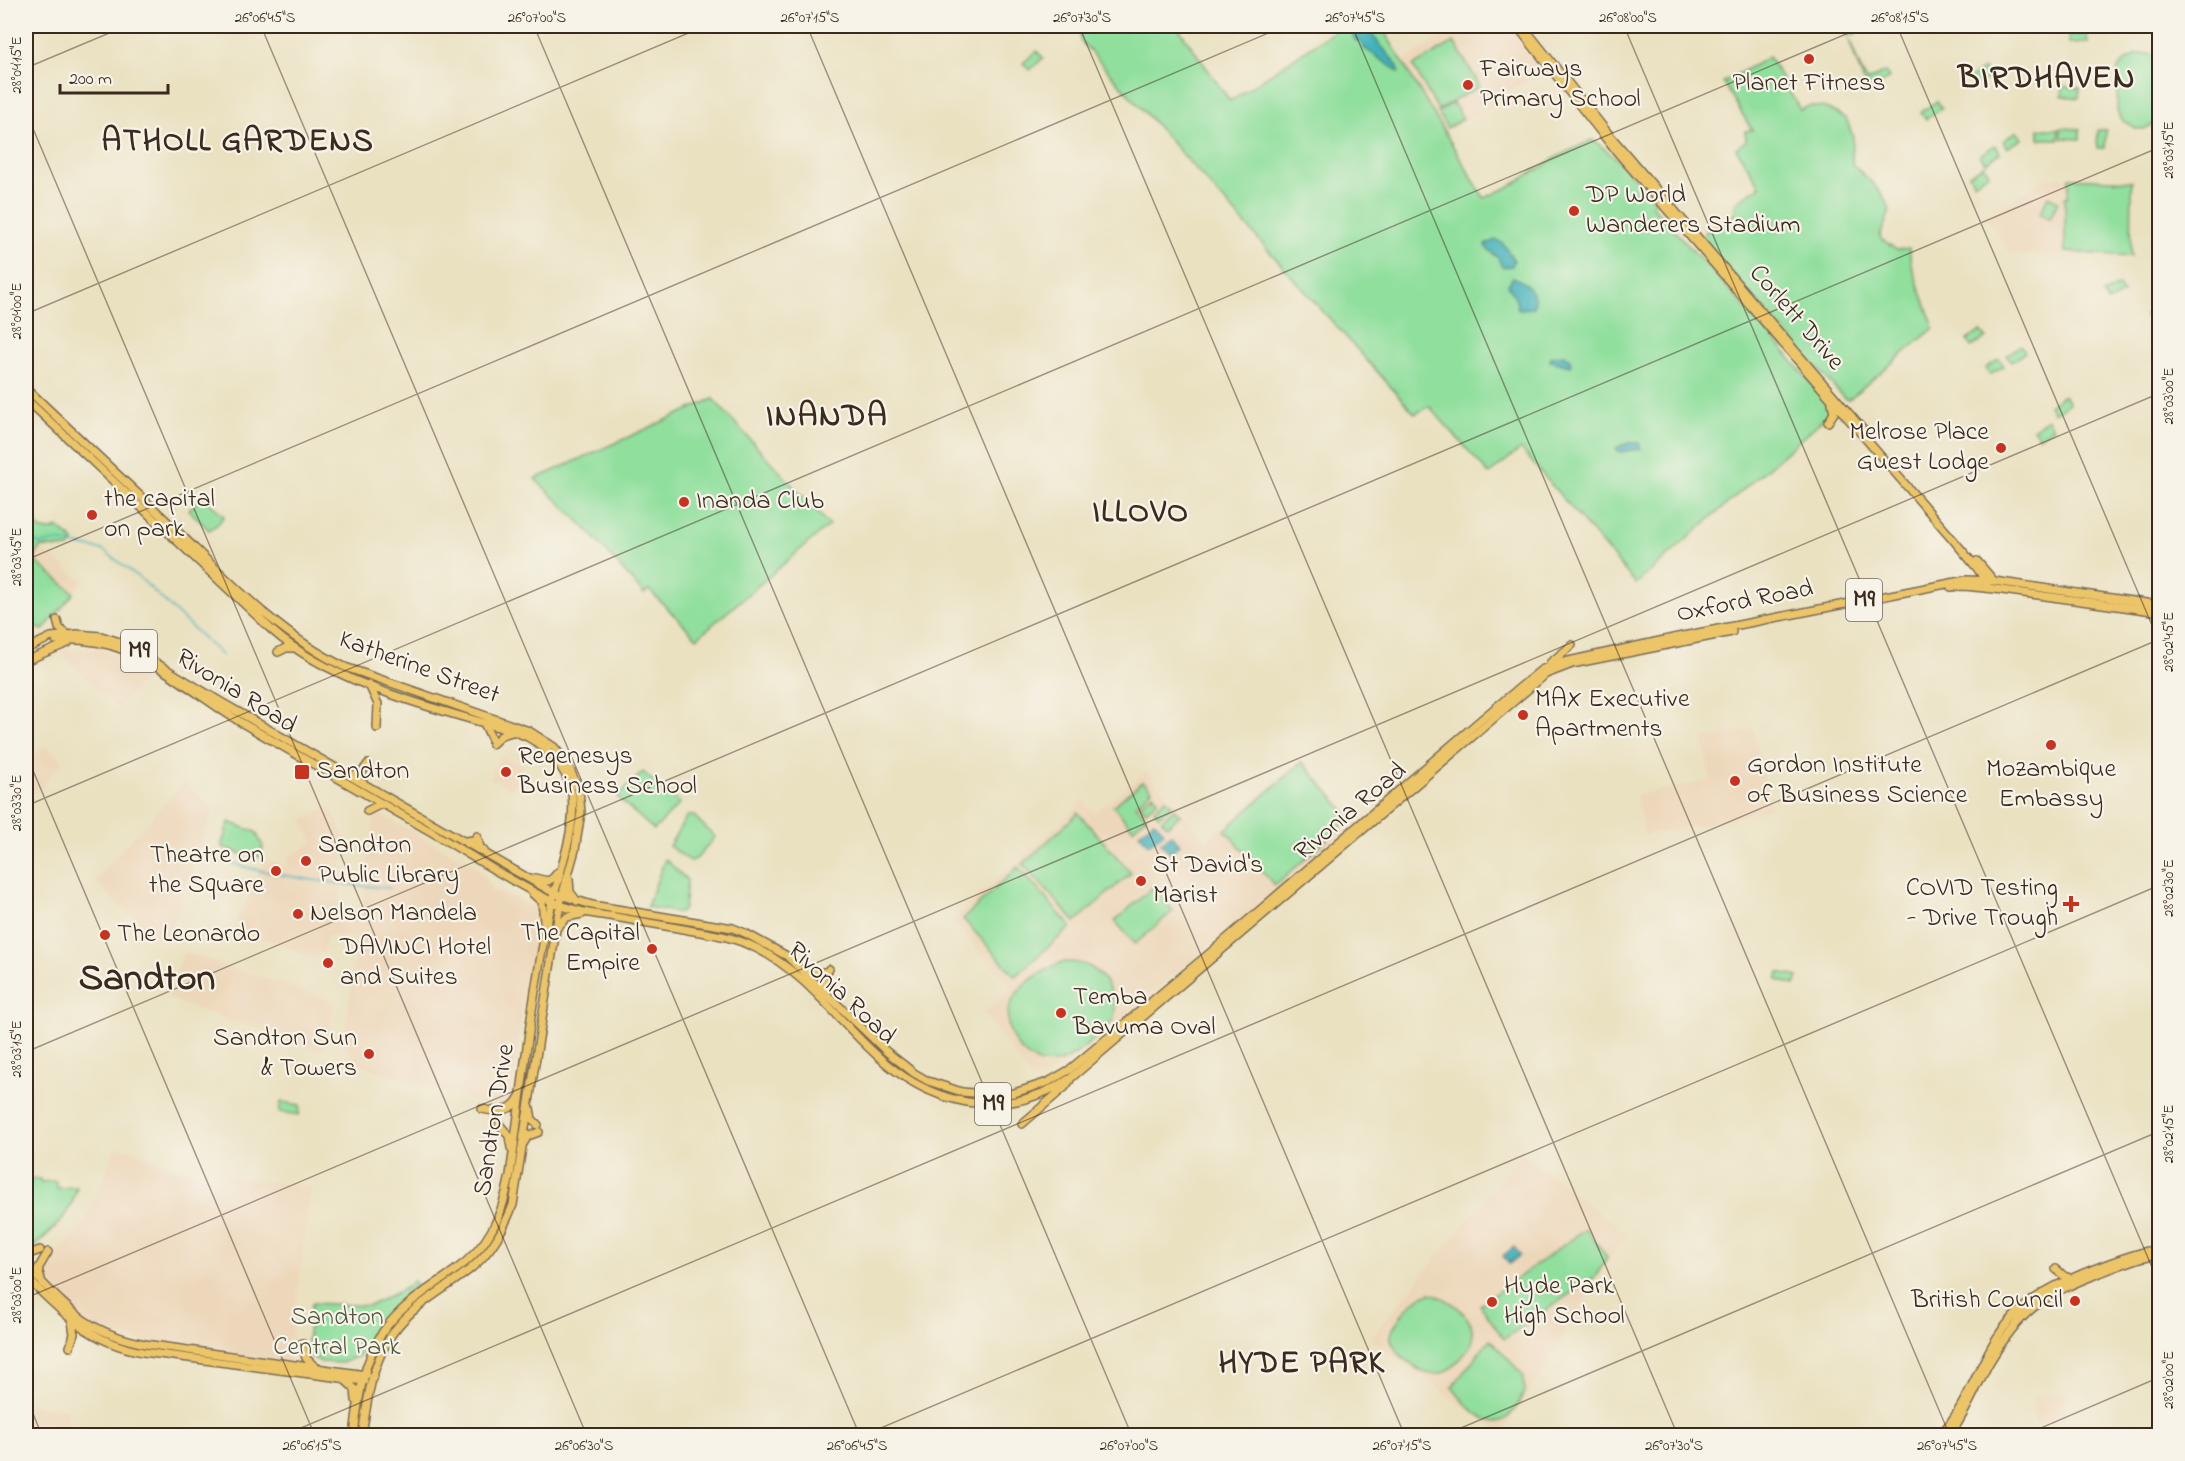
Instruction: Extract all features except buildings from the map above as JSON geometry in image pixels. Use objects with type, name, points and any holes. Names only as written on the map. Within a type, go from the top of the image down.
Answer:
[{"type":"main road","name":"Corlett Drive","points":[[1517,26],[1590,120],[1977,568],[1989,586],[1995,585]]},
{"type":"main road","name":"Corlett Drive","points":[[1523,26],[1607,132],[1995,585]]},
{"type":"main road","name":"Katherine Street","points":[[26,388],[154,515],[268,623],[277,635],[295,648],[331,668],[393,695],[512,732],[532,741],[550,754],[568,780],[572,792],[572,817],[552,897]]},
{"type":"main road","points":[[1828,396],[1834,408],[1828,422]]},
{"type":"main road","name":"Katherine Street","points":[[26,399],[277,623],[321,655],[395,686],[519,726],[554,747],[567,762],[579,790],[581,812],[575,850],[561,901]]},
{"type":"main road","points":[[1972,579],[1977,574],[1977,568]]},
{"type":"main road","name":"Oxford Road","points":[[1526,687],[1541,670],[1571,659],[1972,579],[1985,580]]},
{"type":"main road","name":"Oxford Road","points":[[1526,687],[1546,674],[1580,662],[1953,586],[1995,585],[2121,603],[2160,612]]},
{"type":"main road","name":"Oxford Road","points":[[2145,607],[2160,605]]},
{"type":"main road","points":[[57,620],[59,628],[68,635]]},
{"type":"main road","name":"Rivonia Road","points":[[26,649],[45,638],[68,635],[101,636],[131,646],[221,702],[463,841],[470,842],[477,836],[480,847],[488,855],[522,879]]},
{"type":"main road","points":[[28,661],[41,648],[45,638]]},
{"type":"main road","name":"Rivonia Road","points":[[45,638],[113,645],[142,659],[311,764],[436,835],[561,901],[606,916],[718,934],[742,941],[779,962],[806,984],[891,1069],[935,1094],[978,1104],[1015,1102],[1055,1088],[1071,1078],[1388,810],[1526,687]]},
{"type":"main road","points":[[28,661],[76,640]]},
{"type":"main road","points":[[1541,670],[1572,645]]},
{"type":"main road","points":[[278,652],[286,648],[295,648]]},
{"type":"main road","points":[[369,685],[378,704],[376,728]]},
{"type":"main road","name":"Rivonia Road","points":[[561,901],[577,901],[733,928],[775,947],[799,966],[887,1052],[914,1073],[928,1081],[962,1092],[996,1095],[1014,1093],[1048,1082],[1069,1070],[1211,952],[1483,718],[1526,687]]},
{"type":"main road","points":[[484,723],[493,743],[502,735],[512,732]]},
{"type":"main road","points":[[283,737],[288,744],[310,758],[311,764]]},
{"type":"main road","points":[[343,772],[358,776],[363,773],[368,764]]},
{"type":"main road","points":[[367,811],[381,804]]},
{"type":"main road","points":[[424,819],[436,835]]},
{"type":"main road","points":[[575,850],[568,885],[577,901]]},
{"type":"main road","points":[[522,879],[549,881],[561,867]]},
{"type":"main road","points":[[522,879],[540,899],[543,906],[542,950]]},
{"type":"main road","name":"Sandton Drive","points":[[354,1436],[371,1355],[385,1329],[418,1295],[463,1265],[487,1239],[503,1208],[552,897]]},
{"type":"main road","name":"Sandton Drive","points":[[362,1436],[367,1378],[387,1341],[407,1316],[433,1293],[471,1268],[490,1249],[499,1236],[513,1205],[561,901]]},
{"type":"main road","points":[[554,939],[560,922],[570,915],[606,916]]},
{"type":"main road","points":[[799,966],[811,972],[827,970],[822,982],[829,995]]},
{"type":"main road","points":[[1048,1082],[1062,1077],[1088,1059],[1092,1060]]},
{"type":"main road","points":[[1022,1124],[1065,1087],[1071,1078]]},
{"type":"main road","points":[[482,1109],[501,1111],[511,1108],[517,1102],[522,1089]]},
{"type":"main road","points":[[521,1152],[526,1139],[538,1128],[531,1116],[529,1094]]},
{"type":"main road","points":[[499,1124],[510,1141],[510,1175]]},
{"type":"main road","points":[[26,1255],[44,1251],[38,1269],[43,1283]]},
{"type":"main road","points":[[1939,1436],[1957,1412],[1992,1345],[2008,1323],[2026,1305],[2045,1291],[2070,1278],[2133,1255],[2160,1251]]},
{"type":"main road","points":[[1949,1436],[1996,1352],[2016,1324],[2032,1307],[2070,1284],[2160,1251]]},
{"type":"main road","points":[[26,1266],[79,1318],[125,1339],[332,1370],[367,1378]]},
{"type":"main road","points":[[2056,1269],[2070,1278]]},
{"type":"main road","points":[[26,1277],[72,1322],[94,1335],[134,1350],[342,1378],[367,1378]]},
{"type":"main road","points":[[26,1284],[36,1288]]},
{"type":"main road","points":[[70,1347],[74,1334],[72,1322]]},
{"type":"main road","points":[[302,1343],[306,1358],[317,1368]]},
{"type":"main road","points":[[332,1370],[361,1366],[371,1355]]},
{"type":"main road","points":[[342,1378],[351,1384],[356,1393],[355,1424]]},
{"type":"shaded area","name":"Fairways Primary School","points":[[1461,26],[1512,26],[1548,71],[1494,99],[1497,105],[1444,131],[1402,61]]},
{"type":"shaded area","points":[[2047,177],[2069,178],[2068,197],[2065,197],[2065,251],[2062,256],[2010,254],[1986,217]]},
{"type":"shaded area","points":[[40,547],[83,581],[73,592],[34,561]]},
{"type":"shaded area","points":[[80,648],[101,649],[115,653],[151,671],[117,708],[59,652]]},
{"type":"shaded area","name":"Gordon Institute of Business Science","points":[[1754,729],[1770,809],[1710,824],[1644,835],[1636,795],[1711,780],[1703,739]]},
{"type":"shaded area","points":[[26,744],[37,754],[46,745],[64,762],[40,788],[36,791],[33,789],[26,797]]},
{"type":"shaded area","name":"Regenesys Business School","points":[[500,756],[522,766],[513,789],[490,779]]},
{"type":"shaded area","name":"St David's Marist","points":[[1300,760],[1305,761],[1353,817],[1356,824],[1065,1065],[1044,1077],[1031,1078],[984,1013],[1012,988],[952,920],[1084,800],[1094,813],[1146,771],[1207,841]]},
{"type":"shaded area","points":[[184,782],[212,807],[212,813],[170,931],[164,935],[154,935],[94,881]]},
{"type":"shaded area","points":[[327,807],[332,810],[345,838],[338,915],[360,918],[375,812],[476,866],[484,874],[492,891],[536,907],[540,914],[529,987],[526,989],[510,1099],[507,1103],[485,1105],[354,1063],[344,1040],[358,938],[333,935],[327,937],[323,954],[320,954],[319,959],[253,935],[246,938],[244,930],[237,921],[265,859],[287,867],[289,856],[313,842],[302,820]]},
{"type":"shaded area","points":[[184,952],[334,1001],[327,1044],[321,1050],[316,1050],[169,999],[168,996]]},
{"type":"shaded area","points":[[116,1146],[138,1152],[174,1169],[311,1187],[289,1361],[146,1342],[89,1325],[45,1282],[41,1271],[83,1225],[94,1204]]},
{"type":"shaded area","name":"Hyde Park High School","points":[[1522,1153],[1628,1235],[1605,1265],[1541,1374],[1502,1434],[1370,1339]]},
{"type":"shaded area","points":[[2032,1395],[2065,1395],[2067,1424],[2035,1424]]},
{"type":"shaded area","points":[[26,1404],[69,1410],[66,1435],[26,1435]]},
{"type":"green space","points":[[1081,26],[1177,26],[1230,101],[1342,26],[1381,26],[1484,198],[1511,186],[1555,158],[1592,140],[1626,168],[1655,202],[1652,205],[1661,216],[1783,349],[1829,406],[1829,414],[1636,584],[1521,449],[1489,474],[1429,406],[1415,414],[1080,40]]},
{"type":"green space","points":[[1844,26],[1855,26],[1858,30],[1854,35],[1847,34],[1867,81],[1885,72],[1889,78],[1872,91],[1867,91]]},
{"type":"green space","points":[[2069,35],[2087,35],[2088,43],[2069,44]]},
{"type":"green space","points":[[1454,42],[1480,86],[1438,110],[1413,66]]},
{"type":"green space","points":[[1037,51],[1043,58],[1030,70],[1023,63]]},
{"type":"green space","points":[[2138,54],[2150,54],[2159,59],[2159,121],[2144,129],[2136,129],[2123,121],[2117,111],[2118,69],[2126,60]]},
{"type":"green space","points":[[1769,57],[1800,110],[1809,106],[1826,108],[1846,118],[1853,137],[1852,164],[1879,190],[1890,211],[1880,236],[1881,239],[1897,250],[1909,248],[1911,264],[1934,328],[1849,399],[1845,399],[1703,241],[1704,233],[1734,214],[1736,202],[1760,186],[1736,148],[1746,141],[1745,131],[1752,130],[1723,82]]},
{"type":"green space","points":[[1984,69],[1989,77],[1974,87],[1969,79]]},
{"type":"green space","points":[[2063,86],[2080,88],[2079,98],[2062,96]]},
{"type":"green space","points":[[1937,101],[1942,108],[1926,119],[1921,112]]},
{"type":"green space","points":[[1453,103],[1463,119],[1447,128],[1438,112]]},
{"type":"green space","points":[[2061,128],[2080,129],[2080,139],[2061,138]]},
{"type":"green space","points":[[2039,129],[2059,129],[2058,139],[2039,139]]},
{"type":"green space","points":[[2098,130],[2106,130],[2105,148],[2097,148]]},
{"type":"green space","points":[[2017,131],[2022,139],[2007,148],[2003,141]]},
{"type":"green space","points":[[1995,145],[2000,153],[1985,163],[1980,155]]},
{"type":"green space","points":[[1984,165],[1989,173],[1974,183],[1969,175]]},
{"type":"green space","points":[[2069,178],[2132,181],[2131,256],[2065,252],[2065,197],[2068,197]]},
{"type":"green space","points":[[2048,196],[2058,201],[2050,219],[2040,214]]},
{"type":"green space","points":[[2119,286],[2123,294],[2108,302],[2103,294]]},
{"type":"green space","points":[[2159,305],[2159,316],[2150,322],[2145,315]]},
{"type":"green space","points":[[1981,331],[1986,338],[1971,347],[1967,340]]},
{"type":"green space","points":[[2021,345],[2025,352],[2012,362],[2007,355]]},
{"type":"green space","points":[[1999,359],[2004,366],[1990,375],[1986,368]]},
{"type":"green space","points":[[2064,395],[2069,403],[2054,413],[2049,405]]},
{"type":"green space","name":"Inanda Club","points":[[713,399],[829,525],[697,638],[649,590],[644,594],[583,525],[535,479]]},
{"type":"green space","points":[[2048,419],[2053,428],[2039,437],[2033,429]]},
{"type":"green space","points":[[27,494],[37,527],[42,530],[54,530],[57,527],[74,541],[69,548],[40,547],[34,560],[74,593],[43,630],[26,625]]},
{"type":"green space","points":[[202,496],[224,516],[209,530],[189,510]]},
{"type":"green space","points":[[1302,762],[1351,818],[1275,886],[1225,830]]},
{"type":"green space","points":[[643,772],[680,803],[654,830],[617,797]]},
{"type":"green space","points":[[1143,781],[1152,790],[1136,805],[1146,817],[1133,829],[1113,806]]},
{"type":"green space","points":[[1153,794],[1158,800],[1146,811],[1140,805]]},
{"type":"green space","points":[[1166,799],[1172,805],[1159,816],[1154,810]]},
{"type":"green space","points":[[1174,809],[1180,815],[1167,826],[1162,820]]},
{"type":"green space","points":[[1078,813],[1131,873],[1075,922],[1023,864]]},
{"type":"green space","points":[[687,816],[694,816],[715,837],[696,859],[690,861],[669,846]]},
{"type":"green space","points":[[229,822],[256,832],[263,847],[260,857],[246,852],[244,855],[223,847]]},
{"type":"green space","points":[[665,859],[687,880],[684,909],[680,913],[647,907]]},
{"type":"green space","points":[[1018,867],[1071,927],[1015,976],[963,919]]},
{"type":"green space","points":[[1153,887],[1173,911],[1135,944],[1115,921]]},
{"type":"green space","name":"Temba Bavuma Oval","points":[[1063,962],[1084,964],[1101,976],[1112,995],[1114,1017],[1100,1034],[1072,1056],[1056,1062],[1041,1063],[1030,1058],[1018,1047],[1010,1032],[1008,1018],[1010,1006],[1016,994],[1025,984]]},
{"type":"green space","points":[[1779,972],[1798,977],[1795,985],[1777,980]]},
{"type":"green space","points":[[281,1102],[300,1105],[299,1115],[279,1112]]},
{"type":"green space","points":[[40,1179],[41,1182],[56,1181],[57,1188],[77,1187],[66,1214],[33,1248],[27,1251],[26,1182]]},
{"type":"green space","points":[[1586,1229],[1607,1257],[1596,1276],[1504,1339],[1480,1305]]},
{"type":"green space","name":"Sandton Central Park","points":[[414,1281],[417,1285],[394,1304],[359,1356],[342,1363],[321,1362],[310,1356],[307,1341],[312,1303],[369,1306],[404,1289]]},
{"type":"green space","points":[[1431,1293],[1460,1310],[1467,1318],[1472,1336],[1470,1346],[1457,1363],[1436,1374],[1423,1372],[1409,1363],[1397,1351],[1391,1339],[1393,1329],[1400,1317],[1418,1298]]},
{"type":"green space","points":[[2160,1335],[2159,1418],[2150,1337]]},
{"type":"green space","points":[[1490,1339],[1522,1374],[1525,1391],[1509,1416],[1494,1422],[1473,1411],[1452,1387]]},
{"type":"water","points":[[1356,26],[1368,26],[1373,36],[1398,66],[1399,72],[1364,48],[1359,40],[1356,41],[1353,36]]},
{"type":"water","points":[[1495,240],[1503,243],[1514,260],[1512,266],[1502,267],[1498,258],[1486,247],[1485,245]]},
{"type":"water","points":[[1513,277],[1533,293],[1534,308],[1518,309],[1508,285]]},
{"type":"water","points":[[1563,355],[1571,359],[1571,366],[1550,361],[1551,357]]},
{"type":"water","points":[[1629,443],[1639,443],[1641,449],[1620,452],[1616,449],[1618,447]]},
{"type":"water","points":[[1154,821],[1164,832],[1149,845],[1139,833]]},
{"type":"water","points":[[1171,834],[1180,844],[1170,853],[1161,843]]},
{"type":"water","points":[[1514,1247],[1520,1255],[1509,1264],[1503,1256]]},
{"type":"waterway","points":[[26,539],[41,544],[57,541],[103,550],[141,579],[222,656]]},
{"type":"waterway","points":[[220,860],[304,879],[390,888]]},
{"type":"place","name":"Planet Fitness","points":[[1809,59]]},
{"type":"place","name":"Fairways Primary School","points":[[1468,85]]},
{"type":"place","name":"DP World Wanderers Stadium","points":[[1574,211]]},
{"type":"place","name":"Melrose Place Guest Lodge","points":[[2001,448]]},
{"type":"place","name":"Inanda Club","points":[[684,502]]},
{"type":"place","name":"the capital on park","points":[[92,515]]},
{"type":"place","name":"MAX Executive Apartments","points":[[1523,715]]},
{"type":"place","name":"Mozambique Embassy","points":[[2051,745]]},
{"type":"place","name":"Sandton","points":[[302,772]]},
{"type":"place","name":"Regenesys Business School","points":[[506,772]]},
{"type":"place","name":"Gordon Institute of Business Science","points":[[1735,781]]},
{"type":"place","name":"Sandton Public Library","points":[[306,861]]},
{"type":"place","name":"Theatre on the Square","points":[[276,871]]},
{"type":"place","name":"St David's Marist","points":[[1141,881]]},
{"type":"place","name":"COVID Testing - Drive Trough","points":[[2071,904]]},
{"type":"place","name":"Nelson Mandela","points":[[298,914]]},
{"type":"place","name":"The Leonardo","points":[[105,935]]},
{"type":"place","name":"The Capital Empire","points":[[652,949]]},
{"type":"place","name":"DAVINCI Hotel and Suites","points":[[328,963]]},
{"type":"place","name":"Temba Bavuma Oval","points":[[1061,1013]]},
{"type":"place","name":"Sandton Sun & Towers","points":[[369,1054]]},
{"type":"place","name":"British Council","points":[[2075,1301]]},
{"type":"place","name":"Hyde Park High School","points":[[1492,1302]]},
{"type":"district","name":"BIRDHAVEN","points":[[2047,79]]},
{"type":"district","name":"ATHOLL GARDENS","points":[[238,142]]},
{"type":"district","name":"INANDA","points":[[827,417]]},
{"type":"district","name":"ILLOVO","points":[[1141,513]]},
{"type":"district","name":"Sandton","points":[[147,980]]},
{"type":"district","name":"HYDE PARK","points":[[1302,1364]]}]
